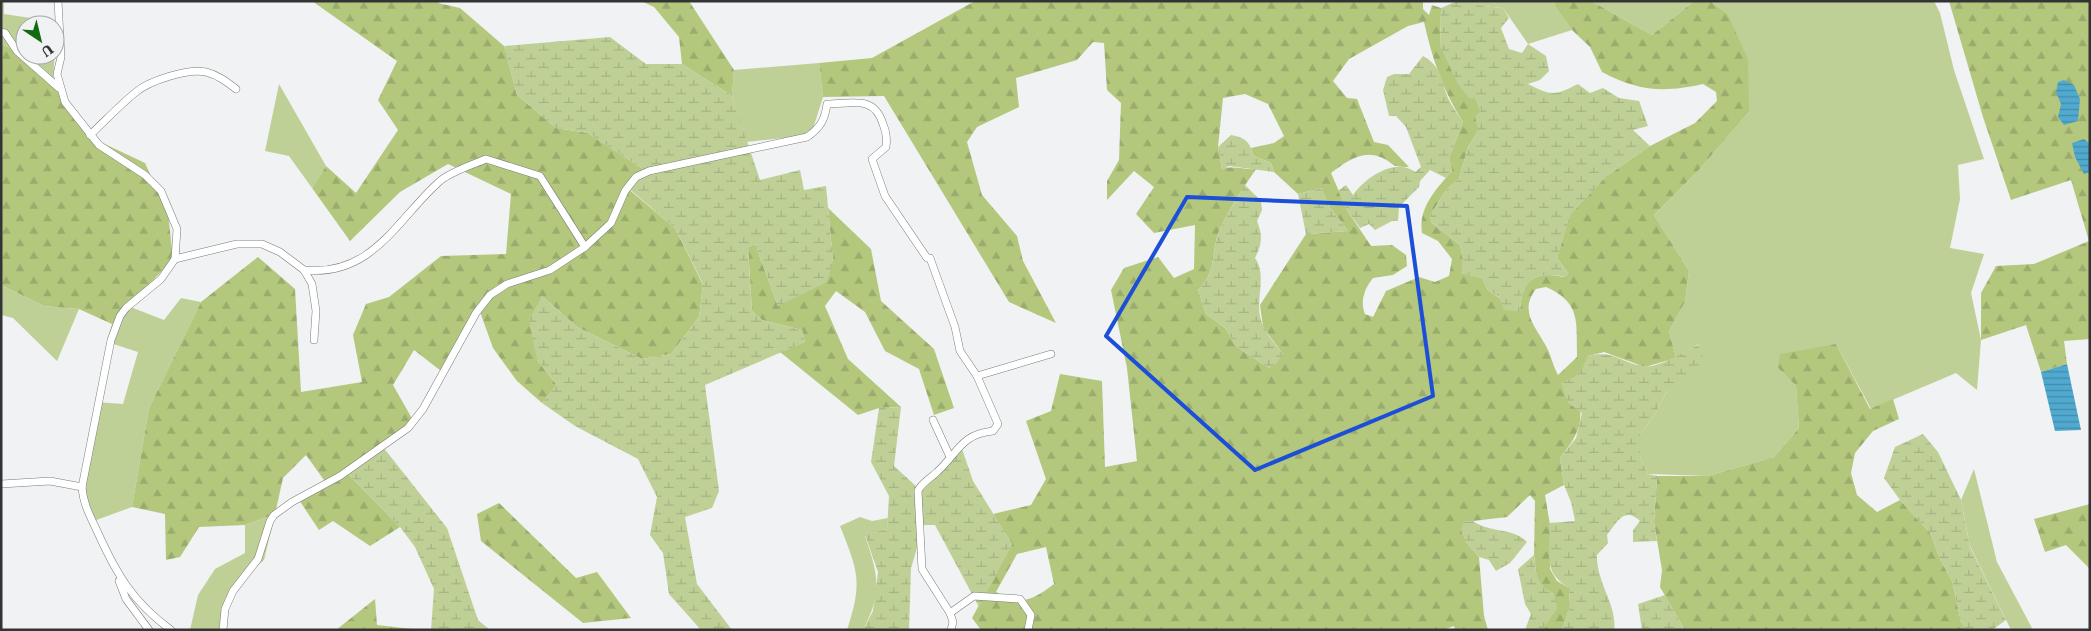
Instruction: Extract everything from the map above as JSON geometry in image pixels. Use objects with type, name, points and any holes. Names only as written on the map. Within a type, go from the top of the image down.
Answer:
[{"type":"street","points":[[58,1],[61,57],[57,74],[65,102],[99,145],[145,175],[161,191],[177,229],[175,259],[161,279],[126,308],[120,316],[111,340],[100,387],[82,487],[83,502],[116,572],[126,599],[149,630]]},
{"type":"street","points":[[1,32],[4,33],[17,51],[60,88]]},
{"type":"street","points":[[90,135],[137,91],[154,82],[191,72],[204,72],[221,78],[236,89]]},
{"type":"street","points":[[223,630],[225,609],[233,591],[258,558],[270,521],[274,515],[292,502],[340,476],[408,428],[422,409],[476,313],[490,295],[506,284],[550,270],[585,247],[611,223],[625,191],[636,177],[650,171],[807,137],[819,129],[826,116],[827,104],[870,103],[879,110],[884,127],[886,147],[872,159],[885,196],[927,258],[930,258],[955,327],[960,351],[977,376],[998,424],[993,431],[980,432],[964,441],[938,471],[920,486],[918,492],[922,569],[950,613],[953,622],[951,630]]},
{"type":"street","points":[[304,270],[328,271],[342,267],[368,252],[390,237],[441,180],[486,159],[540,176],[585,247]]},
{"type":"street","points":[[175,259],[237,244],[254,243],[280,252],[304,270],[312,284],[316,311],[314,340]]},
{"type":"street","points":[[977,376],[1052,354]]},
{"type":"street","points":[[933,420],[950,457]]},
{"type":"street","points":[[1,484],[50,481],[82,487]]},
{"type":"street","points":[[116,572],[136,601],[171,630]]},
{"type":"street","points":[[950,613],[974,596],[1020,599],[1030,615],[1028,630]]},
{"type":"highlighted area","points":[[1187,197],[1407,206],[1433,396],[1255,470],[1106,336]]},
{"type":"green space","points":[[1,1],[4,1],[4,14],[15,16],[15,50],[1,44]]},
{"type":"green space","points":[[312,1],[440,1],[438,3],[460,8],[504,46],[517,95],[556,128],[588,133],[643,169],[626,187],[675,228],[703,285],[699,317],[671,354],[642,359],[577,327],[542,296],[537,360],[557,385],[542,403],[517,381],[493,348],[479,309],[445,374],[414,350],[393,385],[414,422],[349,475],[400,527],[370,546],[333,521],[319,530],[299,500],[324,480],[306,455],[283,478],[275,514],[245,525],[199,527],[180,557],[166,560],[165,514],[132,507],[149,408],[201,302],[258,257],[295,289],[301,392],[362,382],[353,335],[366,304],[389,297],[441,256],[506,254],[511,194],[448,164],[400,192],[350,241],[312,188],[326,166],[356,193],[398,130],[378,100],[397,61]]},
{"type":"green space","points":[[641,1],[689,1],[734,70],[732,96],[682,64],[679,37],[654,7]]},
{"type":"green space","points":[[975,1],[1423,1],[1423,9],[1429,15],[1432,5],[1441,8],[1440,46],[1475,97],[1481,111],[1478,131],[1468,147],[1459,179],[1446,190],[1430,216],[1432,223],[1460,245],[1463,259],[1462,273],[1482,278],[1488,290],[1520,312],[1523,292],[1531,280],[1545,275],[1564,277],[1569,274],[1557,258],[1570,214],[1590,191],[1608,175],[1650,146],[1695,123],[1717,101],[1716,92],[1703,84],[1675,89],[1639,87],[1602,72],[1590,47],[1572,30],[1554,5],[1557,1],[1591,1],[1652,35],[1694,1],[1710,1],[1727,13],[1748,59],[1749,112],[1697,172],[1654,215],[1689,271],[1685,302],[1669,331],[1676,358],[1645,367],[1604,352],[1588,356],[1584,368],[1576,378],[1580,402],[1580,421],[1574,437],[1560,458],[1564,485],[1545,495],[1550,525],[1550,569],[1557,581],[1569,588],[1570,606],[1562,630],[1542,630],[1545,625],[1546,590],[1537,580],[1534,555],[1535,501],[1530,495],[1507,517],[1464,522],[1465,541],[1479,557],[1484,616],[1488,630],[1455,630],[1454,626],[1443,630],[981,630],[972,618],[1012,544],[993,514],[1031,505],[1046,479],[1026,421],[1051,411],[1060,374],[1102,381],[1105,467],[1137,461],[1127,368],[1111,290],[1124,268],[1158,257],[1174,278],[1194,269],[1195,225],[1154,233],[1136,214],[1154,187],[1134,171],[1107,200],[1107,181],[1119,160],[1121,103],[1107,90],[1104,43],[1093,42],[1077,60],[1016,78],[1019,107],[977,127],[967,142],[982,195],[1017,236],[1023,261],[1056,323],[1009,302],[884,96],[823,97],[819,63],[872,58]],"holes":[[[1424,22],[1439,74],[1463,122],[1449,158],[1452,171],[1430,199],[1421,224],[1422,233],[1438,241],[1452,259],[1449,276],[1435,282],[1419,277],[1386,291],[1373,317],[1365,314],[1363,300],[1367,287],[1373,278],[1393,275],[1407,266],[1406,255],[1392,245],[1371,246],[1347,210],[1331,173],[1354,158],[1367,155],[1380,157],[1394,165],[1409,167],[1388,145],[1374,142],[1357,99],[1347,98],[1333,81],[1349,59],[1408,26]],[[1245,94],[1268,104],[1284,136],[1274,143],[1251,148],[1254,156],[1271,163],[1274,172],[1298,194],[1321,188],[1329,206],[1348,231],[1306,234],[1260,305],[1263,327],[1283,354],[1269,368],[1237,347],[1225,328],[1206,314],[1198,290],[1204,283],[1211,268],[1220,229],[1256,169],[1230,167],[1222,169],[1218,147],[1223,98]],[[1546,287],[1558,293],[1566,300],[1575,315],[1577,357],[1558,375],[1548,349],[1530,318],[1529,304],[1536,289]],[[1046,547],[1054,584],[1033,598],[1026,600],[1012,599],[996,592],[1017,554]]]},
{"type":"green space","points":[[1457,1],[1480,1],[1481,6],[1503,8],[1509,18],[1501,28],[1509,49],[1522,53],[1528,44],[1546,56],[1549,71],[1540,80],[1528,84],[1543,91],[1553,93],[1563,91],[1578,84],[1590,93],[1603,88],[1619,98],[1639,101],[1648,126],[1633,130],[1650,146],[1608,175],[1571,214],[1557,258],[1569,274],[1565,277],[1545,275],[1531,281],[1523,293],[1520,312],[1504,310],[1499,297],[1488,290],[1482,278],[1461,273],[1463,259],[1460,245],[1432,223],[1430,216],[1446,190],[1459,179],[1468,147],[1478,131],[1475,116],[1481,111],[1475,97],[1469,99],[1457,82],[1440,46],[1441,8]]},
{"type":"green space","points":[[1480,1],[1557,1],[1554,5],[1572,30],[1528,44],[1503,8],[1481,6]]},
{"type":"green space","points":[[1591,1],[1694,1],[1652,35]]},
{"type":"green space","points":[[1710,1],[1934,1],[1940,13],[1954,70],[1984,159],[1958,165],[1960,199],[1950,248],[1984,254],[1971,293],[1981,340],[1977,390],[1956,373],[1871,409],[1836,344],[1778,368],[1796,386],[1799,428],[1774,457],[1708,476],[1648,474],[1640,457],[1640,435],[1657,411],[1666,393],[1704,367],[1699,344],[1676,358],[1669,331],[1685,302],[1689,271],[1654,215],[1697,172],[1749,112],[1727,13]]},
{"type":"green space","points":[[1949,1],[2090,1],[2090,339],[2064,341],[2067,364],[2041,372],[2026,325],[1981,340],[1981,293],[1996,266],[2034,264],[2089,241],[2071,180],[2011,200],[1983,117]]},
{"type":"green space","points":[[610,37],[646,64],[682,64],[732,96],[760,180],[800,170],[804,190],[826,186],[833,261],[827,282],[778,306],[755,244],[748,247],[752,311],[762,320],[802,330],[805,342],[705,385],[719,491],[712,508],[685,517],[697,584],[732,630],[701,630],[669,594],[663,553],[650,535],[657,497],[638,459],[575,426],[542,403],[557,385],[537,360],[529,320],[542,296],[577,327],[642,359],[671,354],[699,317],[703,284],[675,228],[626,186],[643,169],[588,133],[556,128],[517,95],[504,46]]},
{"type":"green space","points":[[1,44],[15,50],[15,65],[35,65],[53,80],[88,136],[145,163],[168,213],[173,259],[112,324],[79,309],[44,306],[1,285]]},
{"type":"green space","points":[[1423,56],[1435,65],[1450,102],[1463,122],[1449,158],[1452,171],[1446,178],[1430,170],[1420,181],[1419,187],[1399,207],[1398,221],[1392,221],[1375,230],[1369,224],[1360,228],[1347,210],[1338,191],[1346,185],[1353,195],[1373,176],[1390,168],[1407,168],[1415,172],[1421,167],[1406,127],[1396,116],[1389,116],[1383,90],[1387,77],[1394,74],[1409,74]]},
{"type":"green space","points":[[819,63],[823,97],[811,135],[746,142],[732,96],[734,70]]},
{"type":"green space","points":[[35,65],[54,65],[53,80]]},
{"type":"green space","points":[[279,84],[326,166],[312,188],[289,156],[265,151]]},
{"type":"green space","points":[[1231,135],[1246,141],[1254,156],[1271,163],[1274,172],[1229,166],[1222,170],[1218,147]]},
{"type":"green space","points":[[1245,185],[1261,201],[1262,210],[1257,221],[1261,240],[1255,258],[1261,279],[1259,309],[1261,321],[1283,354],[1276,364],[1269,368],[1237,347],[1225,328],[1206,314],[1198,290],[1204,283],[1211,268],[1220,229]]},
{"type":"green space","points":[[1321,188],[1329,206],[1348,231],[1306,234],[1298,194]]},
{"type":"green space","points":[[828,208],[871,249],[881,301],[934,349],[954,408],[934,415],[919,369],[885,351],[865,312],[836,291],[825,306],[848,359],[901,407],[879,408],[858,415],[780,352],[805,342],[802,330],[762,320],[752,311],[748,247],[755,244],[778,306],[833,261]]},
{"type":"green space","points":[[1,285],[44,306],[79,309],[57,361],[13,318],[1,315]]},
{"type":"green space","points":[[181,298],[201,302],[149,408],[132,507],[91,522],[83,503],[96,402],[123,404],[138,352],[107,342],[112,324],[128,306],[164,320]]},
{"type":"green space","points":[[1700,344],[1705,368],[1666,393],[1657,411],[1640,435],[1640,457],[1648,474],[1657,476],[1654,522],[1657,541],[1633,542],[1633,530],[1640,521],[1630,515],[1625,515],[1621,518],[1607,535],[1608,543],[1597,555],[1600,575],[1613,612],[1614,630],[1562,630],[1570,606],[1569,588],[1554,574],[1551,567],[1549,560],[1549,523],[1575,521],[1571,502],[1564,485],[1560,458],[1576,438],[1582,413],[1567,402],[1561,383],[1578,373],[1584,366],[1587,356],[1604,354],[1635,364],[1649,366],[1672,359]]},
{"type":"green space","points":[[1836,344],[1870,409],[1893,399],[1899,419],[1873,431],[1855,453],[1851,473],[1857,495],[1877,512],[1900,500],[1931,534],[1939,557],[1952,581],[1961,622],[1967,630],[1685,630],[1660,587],[1662,570],[1654,522],[1657,476],[1708,476],[1774,457],[1799,428],[1796,386],[1778,368],[1780,354]]},
{"type":"green space","points":[[901,407],[894,466],[918,488],[962,449],[973,481],[1012,544],[979,607],[935,525],[924,525],[911,568],[909,630],[863,630],[873,611],[878,572],[865,535],[887,529],[889,496],[871,462],[879,408]]},
{"type":"green space","points":[[1923,434],[1938,452],[1961,500],[1970,547],[2006,620],[1992,630],[1967,630],[1961,622],[1952,581],[1939,557],[1931,534],[1900,500],[1884,478],[1895,447]]},
{"type":"green space","points":[[383,447],[447,528],[478,620],[490,630],[431,630],[434,589],[415,547],[400,527],[349,475]]},
{"type":"green space","points":[[1974,469],[1997,562],[2033,630],[2011,630],[1970,546],[1961,500]]},
{"type":"green space","points":[[499,503],[576,578],[597,572],[631,618],[583,623],[481,541],[477,514]]},
{"type":"green space","points":[[2090,504],[2090,569],[2066,545],[2045,552],[2034,519]]},
{"type":"green space","points":[[275,514],[264,560],[236,583],[221,616],[219,630],[190,630],[198,595],[215,569],[245,553],[245,525]]},
{"type":"green space","points":[[860,517],[872,521],[888,518],[887,529],[865,536],[875,572],[876,594],[874,605],[863,630],[847,630],[857,588],[851,554],[840,526]]},
{"type":"green space","points":[[1473,521],[1487,528],[1515,534],[1527,542],[1510,563],[1496,571],[1489,560],[1479,557],[1465,541],[1461,530],[1464,522]]},
{"type":"green space","points":[[1534,555],[1538,578],[1548,590],[1554,593],[1557,609],[1542,630],[1525,630],[1531,614],[1525,604],[1518,569]]},
{"type":"green space","points":[[1665,595],[1685,630],[1642,630],[1638,604]]},
{"type":"green space","points":[[375,599],[377,625],[421,630],[336,630]]},
{"type":"water","points":[[2064,80],[2074,85],[2080,99],[2078,121],[2064,125],[2058,117],[2061,104],[2056,92],[2058,82]]},
{"type":"water","points":[[2084,139],[2090,144],[2090,172],[2084,174],[2075,157],[2072,143]]},
{"type":"water","points":[[2067,364],[2081,430],[2055,431],[2041,372]]}]
